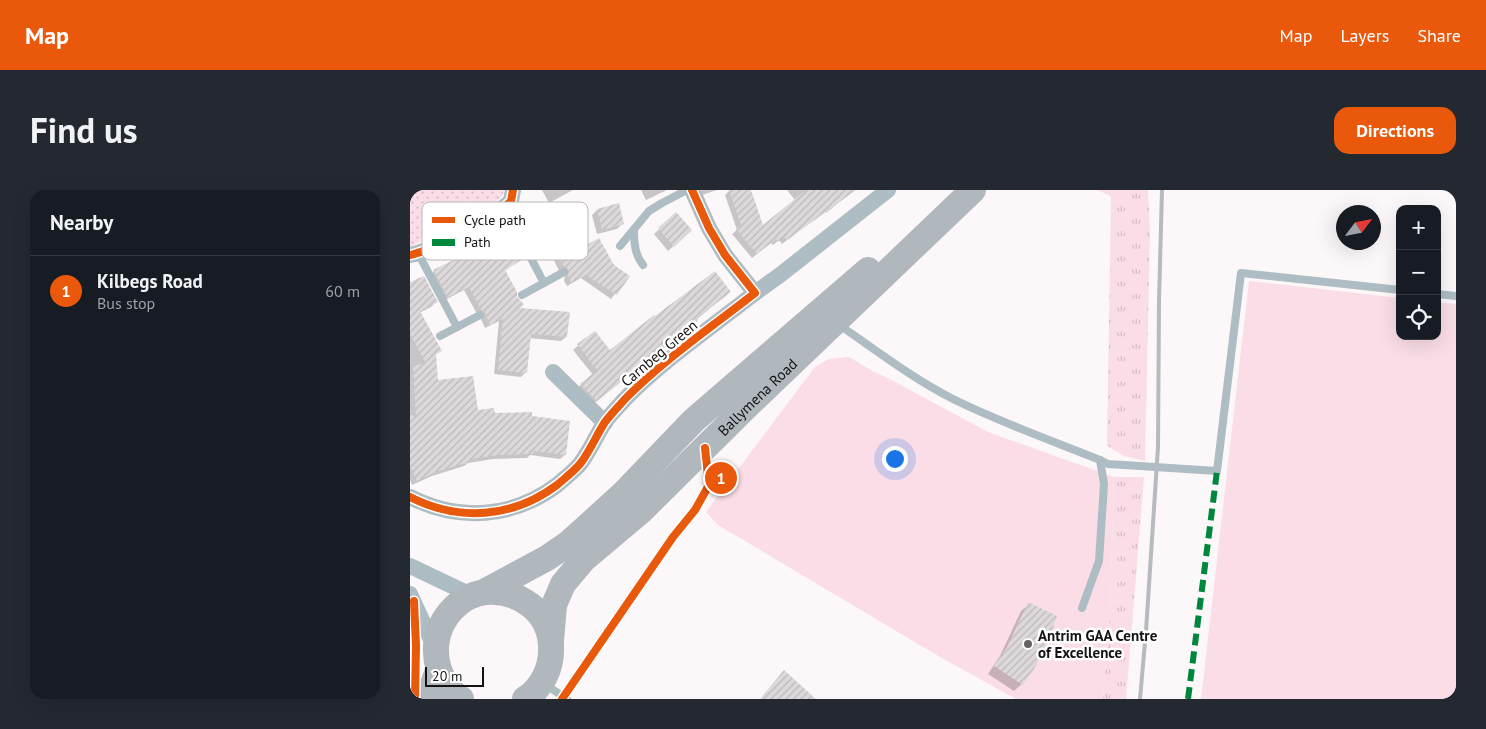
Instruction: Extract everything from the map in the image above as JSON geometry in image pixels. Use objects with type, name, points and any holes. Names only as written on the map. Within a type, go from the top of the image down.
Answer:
[{"type":"highway","name":"Ballymena Road","points":[[534,690],[548,669],[552,655],[551,641],[554,605],[563,584],[579,565],[641,511],[745,408],[831,314],[963,190]]},
{"type":"highway","name":"Ballymena Road","points":[[428,699],[436,658],[436,633],[441,621],[449,610],[459,601],[547,558],[569,543],[623,494],[694,420],[831,314],[973,190]]},
{"type":"highway","points":[[477,593],[502,592],[520,597],[535,608],[546,623],[551,641]]},
{"type":"highway","points":[[436,658],[448,688],[461,699]]},
{"type":"street","points":[[510,202],[513,190]]},
{"type":"street","points":[[692,190],[709,228],[726,255],[755,292]]},
{"type":"street","name":"Carnbeg Green","points":[[410,498],[434,508],[469,514],[501,512],[516,508],[550,490],[579,466],[605,423],[626,398],[666,363],[755,292],[780,275],[888,190]]},
{"type":"street","points":[[553,372],[605,423]]},
{"type":"street","points":[[410,566],[477,593]]},
{"type":"street","points":[[410,594],[436,658]]},
{"type":"lane","points":[[620,246],[649,211],[662,202],[687,190]]},
{"type":"lane","points":[[634,230],[638,259],[643,265]]},
{"type":"lane","points":[[414,254],[458,327]]},
{"type":"lane","points":[[532,260],[544,283]]},
{"type":"lane","points":[[522,295],[564,272]]},
{"type":"lane","points":[[831,314],[845,329],[951,398],[1108,464],[1217,471],[1241,273],[1396,290]]},
{"type":"lane","points":[[1441,294],[1456,296]]},
{"type":"lane","points":[[440,336],[480,315]]},
{"type":"lane","points":[[1082,608],[1098,561],[1104,484],[1100,460]]},
{"type":"lane","points":[[534,690],[567,699]]},
{"type":"green space","points":[[410,190],[504,190],[503,195],[495,202],[422,202],[422,241],[410,247]]},
{"type":"green space","points":[[1097,190],[1148,190],[1150,231],[1145,461],[1124,456],[1107,446],[1111,196]]},
{"type":"green space","points":[[1249,281],[1396,298],[1396,340],[1441,340],[1441,302],[1456,304],[1456,699],[1201,699]]},
{"type":"green space","points":[[849,357],[988,432],[1114,477],[1110,612],[1103,699],[1016,699],[940,657],[718,525],[706,512],[815,367],[829,359]]},
{"type":"green space","points":[[1114,477],[1144,477],[1126,699],[1103,699],[1110,612]]},
{"type":"building","points":[[729,190],[751,190],[763,225],[806,190],[856,190],[787,240],[784,237],[778,242],[776,239],[757,254],[736,229],[741,225]]},
{"type":"building","points":[[619,203],[624,224],[602,230],[597,209]]},
{"type":"building","points":[[676,212],[692,230],[674,247],[658,228]]},
{"type":"building","points":[[599,238],[614,265],[630,276],[617,295],[586,275],[571,282],[568,276],[569,270],[561,260],[588,260],[588,244]]},
{"type":"building","points":[[454,260],[522,260],[505,270],[517,292],[517,297],[524,305],[520,308],[570,312],[567,337],[531,334],[527,373],[498,370],[503,318],[490,325],[485,312],[481,310],[469,287],[448,297],[433,270]]},
{"type":"building","points":[[715,271],[731,292],[698,317],[698,321],[597,401],[580,384],[597,370],[577,344],[595,331],[610,350],[654,315]]},
{"type":"building","points":[[424,276],[438,302],[420,311],[442,351],[436,354],[438,380],[473,376],[478,410],[494,408],[495,413],[532,412],[532,416],[570,421],[566,455],[533,451],[533,454],[498,455],[470,459],[470,462],[438,471],[417,481],[410,466],[410,411],[416,420],[413,365],[426,364],[410,334],[410,282]]},
{"type":"building","name":"Antrim GAA Centre of Excellence","points":[[1028,602],[1057,616],[1049,640],[1034,669],[1023,685],[994,666],[1007,647]]},
{"type":"building","points":[[784,670],[816,699],[760,699]]},
{"type":"railway","points":[[1140,699],[1158,447],[1162,190]]},
{"type":"marked path","points":[[1188,699],[1217,471]]},
{"type":"cycle path","points":[[510,202],[513,190]]},
{"type":"cycle path","points":[[410,497],[447,510],[485,513],[504,510],[540,496],[557,485],[580,464],[605,422],[639,385],[671,357],[755,293],[725,255],[709,228],[692,190]]},
{"type":"cycle path","points":[[410,255],[422,251]]},
{"type":"cycle path","points":[[562,699],[673,537],[695,510],[709,485],[705,448]]},
{"type":"cycle path","points":[[414,601],[416,646],[415,699]]},
{"type":"place","name":"Kilbegs Road","points":[[721,478]]},
{"type":"place","name":"Antrim GAA Centre of Excellence","points":[[1028,644]]}]
